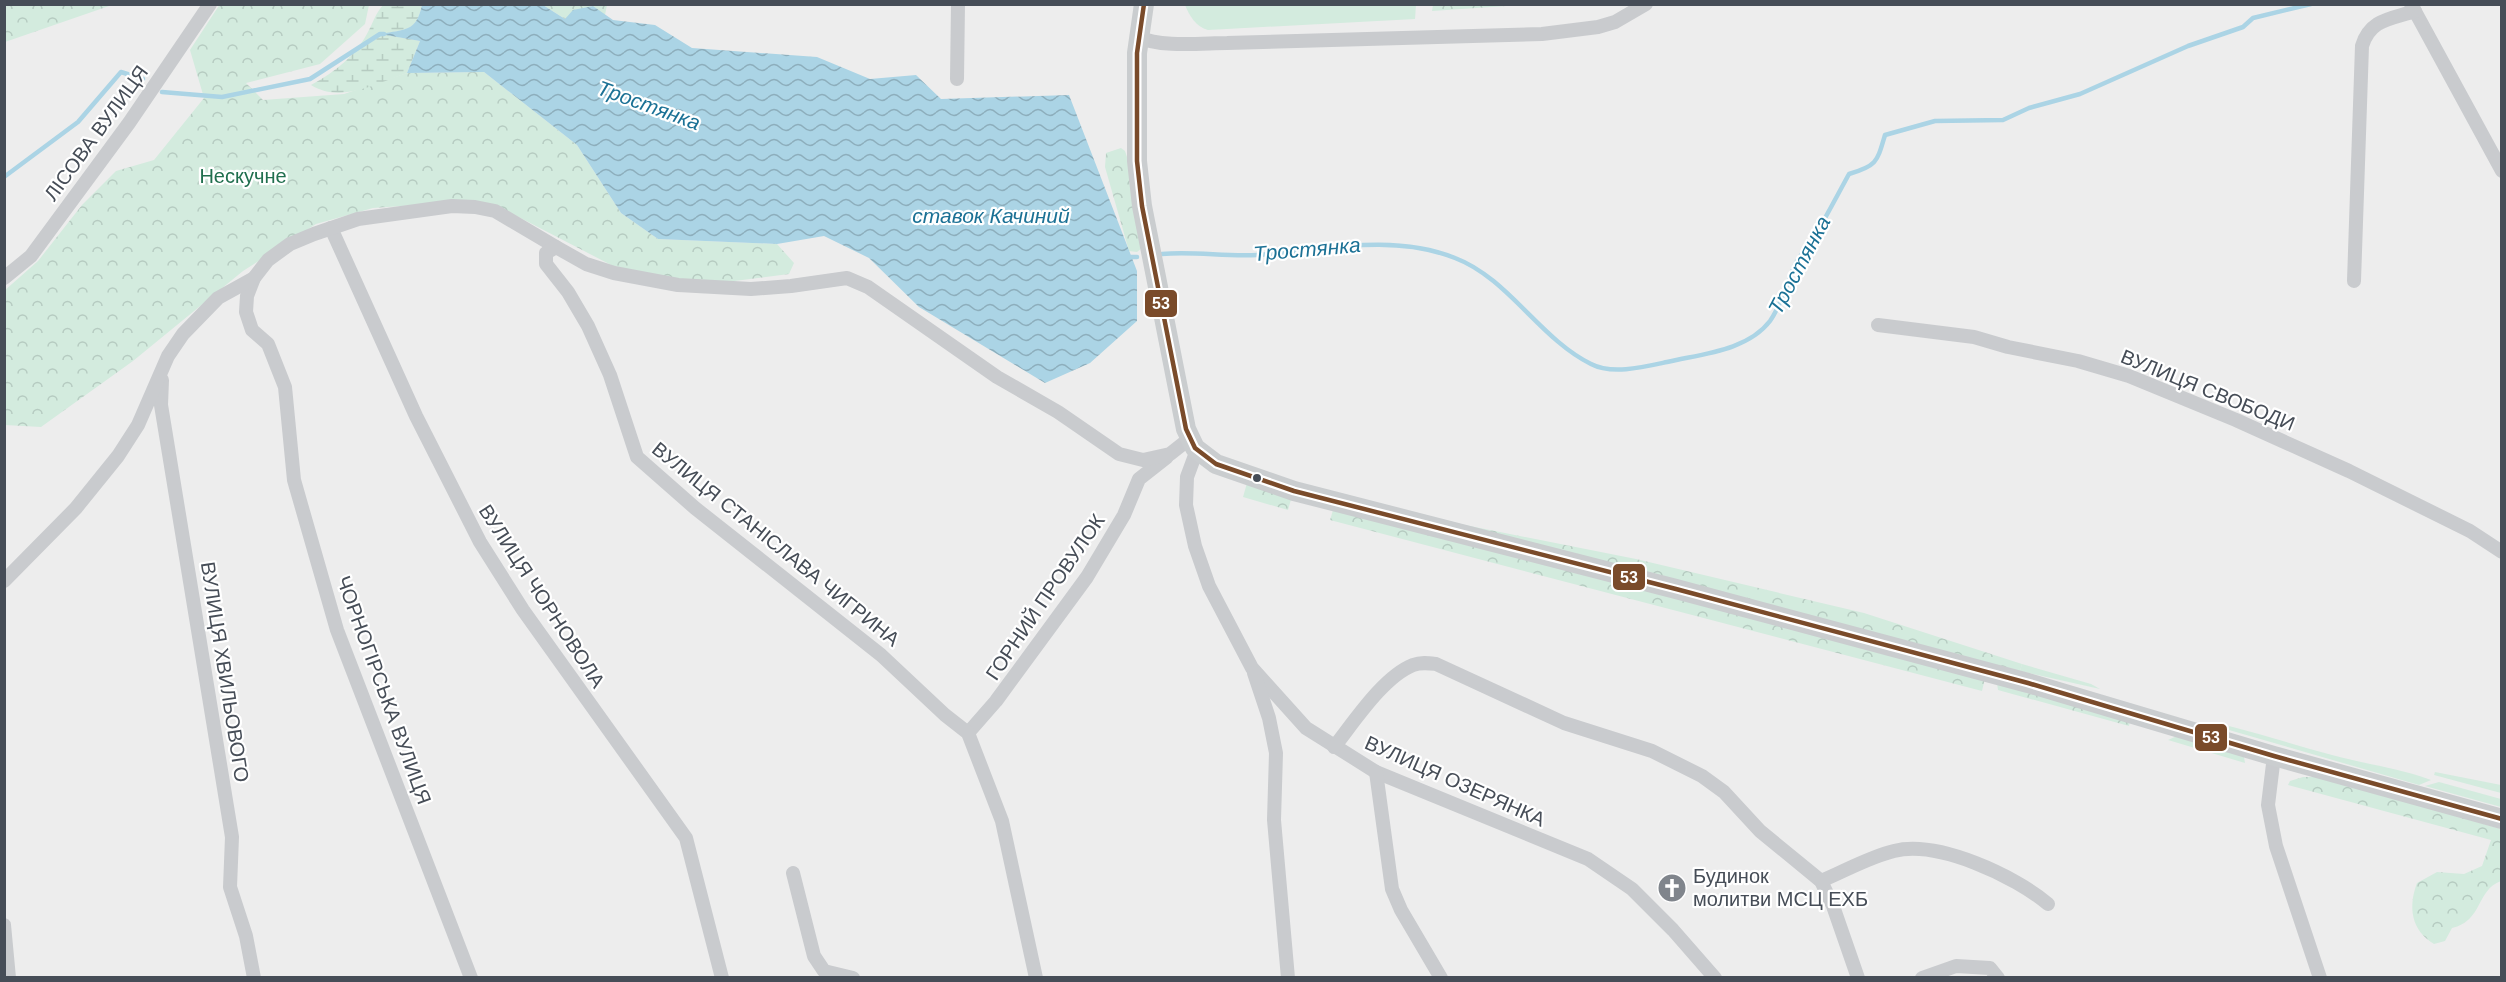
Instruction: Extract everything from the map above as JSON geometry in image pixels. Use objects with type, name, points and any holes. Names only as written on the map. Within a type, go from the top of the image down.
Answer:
[{"type":"main road","points":[[1143,7],[1139,37],[1136,110],[1137,161],[1142,206],[1193,444],[1216,464],[1294,491],[1676,589],[2028,683],[2274,756],[2502,819]]},
{"type":"street","name":"ЛІСОВА ВУЛИЦЯ","points":[[4,278],[31,256],[129,123],[210,4]]},
{"type":"street","points":[[957,79],[958,4]]},
{"type":"street","points":[[1139,37],[1145,40],[1175,43],[1227,43],[1542,34],[1598,27],[1615,22],[1646,4]]},
{"type":"street","points":[[2354,281],[2362,46],[2366,33],[2375,25],[2413,8],[2502,171]]},
{"type":"street","points":[[4,581],[76,508],[102,477],[138,425],[168,356],[183,334],[218,298],[254,278],[268,260],[290,244],[358,219],[452,206],[495,211],[595,267],[635,278],[678,285],[751,289],[847,278],[868,287],[997,377],[1058,412],[1119,454],[1143,460],[1170,454],[1193,444]]},
{"type":"street","name":"ВУЛИЦЯ ЧОРНОВОЛА","points":[[331,228],[416,416],[480,542],[568,675],[686,838],[722,978]]},
{"type":"street","name":"ВУЛИЦЯ СТАНІСЛАВА ЧИГРИНА","points":[[556,247],[546,253],[546,264],[568,292],[588,326],[610,375],[636,457],[695,508],[881,655],[945,715],[968,733]]},
{"type":"street","name":"ЧОРНОГІРСЬКА ВУЛИЦЯ","points":[[254,278],[247,296],[246,312],[252,330],[267,344],[285,387],[294,480],[337,630],[471,978]]},
{"type":"street","name":"ВУЛИЦЯ СВОБОДИ","points":[[1878,325],[1974,337],[2008,347],[2079,361],[2129,376],[2349,471],[2470,531],[2502,552]]},
{"type":"street","name":"ВУЛИЦЯ ХВИЛЬОВОГО","points":[[162,370],[161,405],[232,837],[230,887],[249,945],[254,978]]},
{"type":"street","name":"ВУЛИЦЯ ОЗЕРЯНКА","points":[[1193,444],[1187,477],[1186,505],[1191,531],[1209,586],[1252,668],[1306,728],[1376,772],[1485,819],[1588,859],[1639,895],[1715,978]]},
{"type":"street","name":"ГОРНИЙ ПРОВУЛОК","points":[[968,733],[996,701],[1087,577],[1124,515],[1139,478],[1170,454]]},
{"type":"street","points":[[1334,747],[1397,673],[1414,664],[1436,664],[1564,723],[1652,751],[1683,765],[1724,792],[1760,831],[1821,881],[1833,906],[1858,978]]},
{"type":"street","points":[[1252,668],[1275,744],[1274,831],[1288,978]]},
{"type":"street","points":[[968,733],[1002,821],[1036,978]]},
{"type":"street","points":[[2274,756],[2268,805],[2276,846],[2320,978]]},
{"type":"street","points":[[1376,772],[1392,889],[1401,910],[1441,978]]},
{"type":"street","points":[[1821,881],[1894,851],[1911,849],[1944,854],[1979,864],[2015,879],[2048,904]]},
{"type":"street","points":[[793,873],[814,956],[824,971],[853,978]]},
{"type":"street","points":[[4,925],[9,978]]},
{"type":"street","points":[[1922,978],[1956,966],[1990,968],[1998,978]]},
{"type":"green space","points":[[5,4],[112,4],[112,5],[5,42]]},
{"type":"green space","name":"Нескучне","points":[[220,4],[369,5],[365,24],[320,64],[246,83],[263,100],[344,94],[407,73],[484,72],[577,145],[621,213],[658,239],[777,244],[794,263],[789,274],[703,285],[613,266],[507,211],[474,201],[373,208],[316,224],[243,271],[133,361],[41,427],[5,425],[4,291],[38,261],[82,205],[116,171],[154,160],[204,98],[190,50]]},
{"type":"green space","points":[[1433,4],[1521,5],[1432,11]]},
{"type":"green space","points":[[383,5],[422,5],[417,20],[409,28],[382,34],[420,41],[407,73],[347,92],[334,93],[311,85],[352,55]]},
{"type":"green space","points":[[543,5],[607,5],[605,15],[592,6],[565,19]]},
{"type":"green space","points":[[1185,5],[1416,5],[1415,19],[1208,30],[1191,17]]},
{"type":"green space","points":[[1121,148],[1127,157],[1142,248],[1137,252],[1129,251],[1105,167],[1106,153]]},
{"type":"green space","points":[[1247,483],[1292,496],[1288,510],[1243,497]]},
{"type":"green space","points":[[1320,489],[1465,525],[1636,559],[1864,613],[2022,664],[2020,671]]},
{"type":"green space","points":[[1334,507],[1985,678],[1982,691],[1330,520]]},
{"type":"green space","points":[[2022,664],[2091,684],[2100,689],[2020,671]]},
{"type":"green space","points":[[1997,683],[2130,721],[2129,726],[1998,690]]},
{"type":"green space","points":[[2229,726],[2431,780],[2419,785],[2229,730]]},
{"type":"green space","points":[[2177,736],[2244,757],[2245,763],[2168,740]]},
{"type":"green space","points":[[2435,772],[2501,785],[2501,793],[2434,775]]},
{"type":"green space","points":[[2303,777],[2321,777],[2501,829],[2501,881],[2487,891],[2469,919],[2452,928],[2445,941],[2434,944],[2420,932],[2416,925],[2412,909],[2417,883],[2437,872],[2464,874],[2482,866],[2491,840],[2288,785],[2290,781]]},
{"type":"green space","points":[[2439,782],[2501,799],[2501,807],[2425,786]]},
{"type":"water","name":"ставок Качиний","points":[[422,5],[543,5],[565,19],[573,10],[593,6],[613,20],[655,25],[692,48],[817,57],[870,79],[916,75],[941,99],[1069,95],[1137,271],[1137,321],[1090,363],[1045,383],[919,307],[869,258],[824,236],[777,244],[658,239],[621,213],[577,145],[484,72],[407,73],[420,41],[380,34],[403,30],[413,25],[420,14]]},
{"type":"waterway","name":"Тростянка","points":[[1162,254],[1257,255],[1357,245],[1407,246],[1431,250],[1474,267],[1508,294],[1556,340],[1573,353],[1599,367],[1618,370],[1638,368],[1723,350],[1749,339],[1770,321],[1799,257],[1812,241],[1849,174],[1874,162],[1885,135],[1935,121],[2003,120],[2029,108],[2080,94],[2188,46],[2243,27],[2253,18],[2311,4]]},
{"type":"waterway","name":"Тростянка","points":[[162,92],[222,97],[310,79],[380,34],[384,34]]},
{"type":"waterway","name":"Тростянка","points":[[4,177],[78,122],[121,72],[143,79]]},
{"type":"waterway","name":"Тростянка","points":[[1126,257],[1137,257]]},
{"type":"transit line","name":"53","points":[[1144,4],[1137,53],[1137,161],[1142,206],[1186,429],[1195,448],[1216,464],[1294,491],[1676,589],[2028,683],[2274,756],[2502,819]]},
{"type":"place","name":"Будинок молитви МСЦ ЕХБ","points":[[1672,888]]}]
